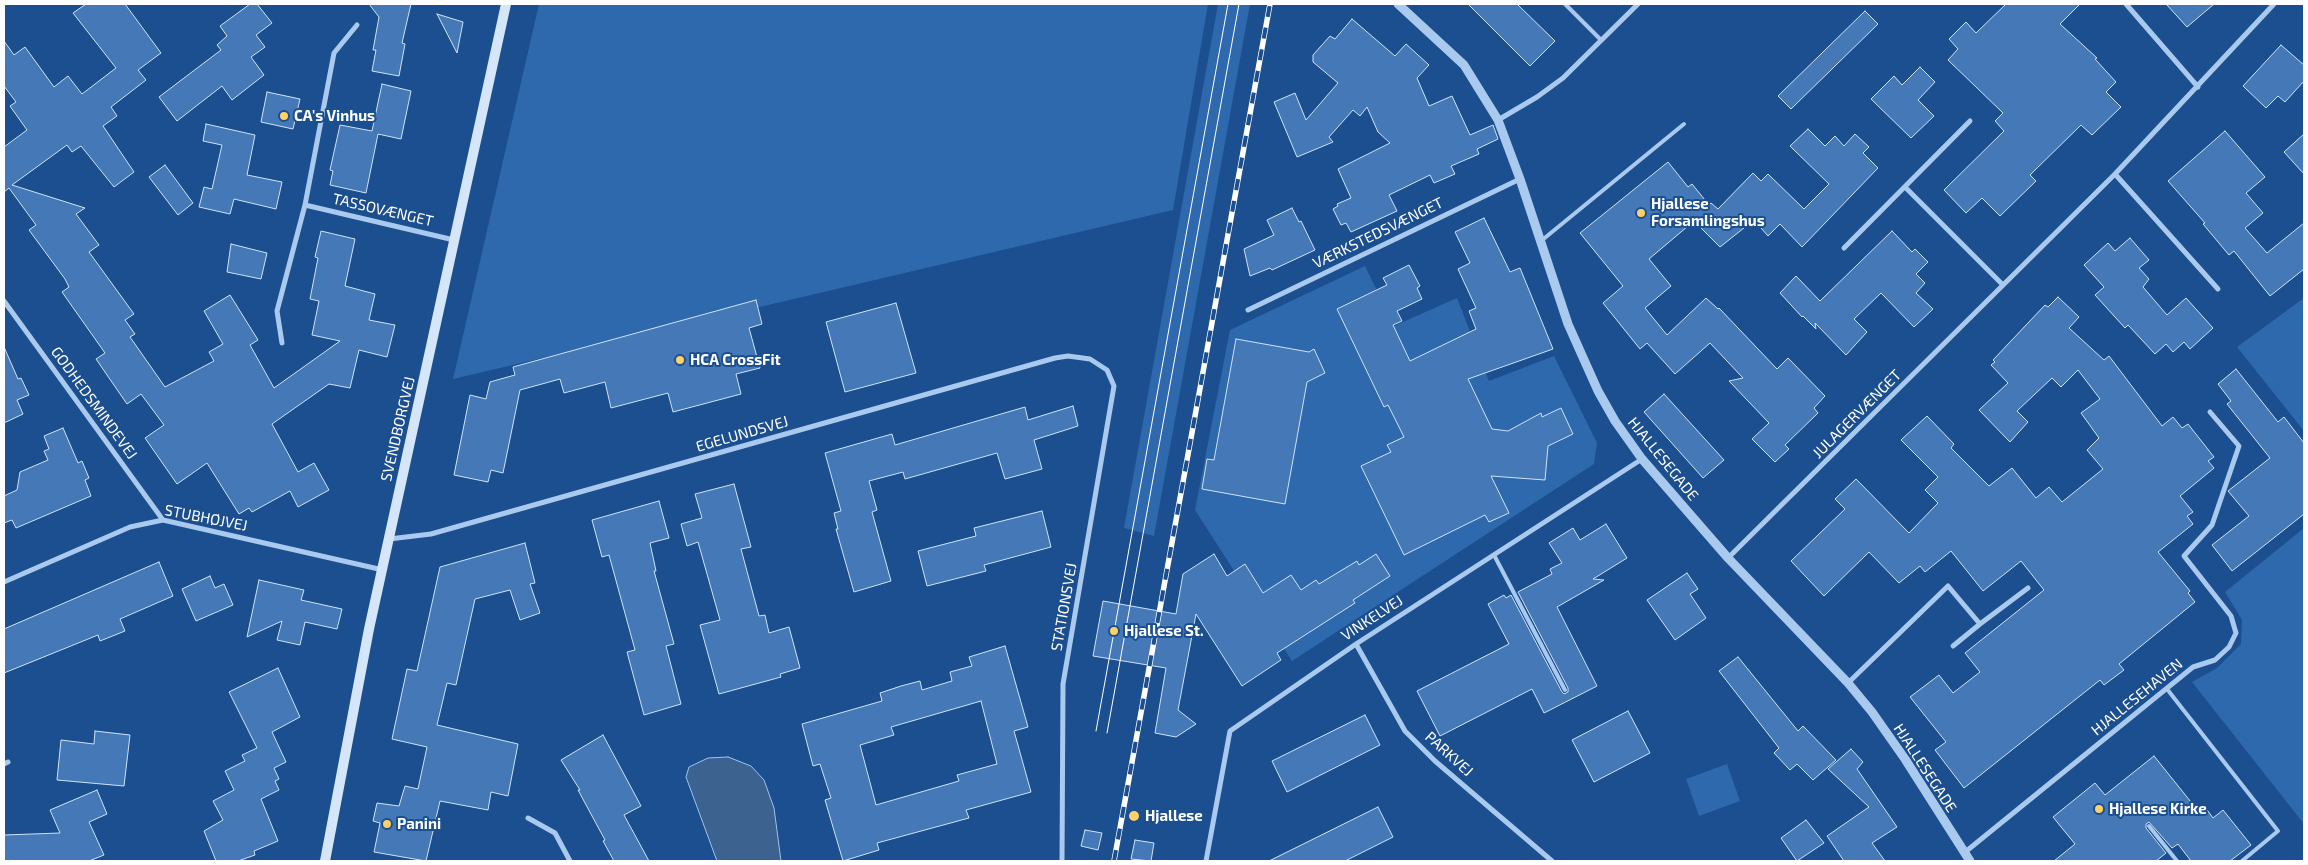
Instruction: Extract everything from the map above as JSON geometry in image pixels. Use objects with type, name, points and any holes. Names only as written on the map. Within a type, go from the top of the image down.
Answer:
[{"type":"main road","name":"SVENDBORGVEJ","points":[[325,861],[369,629],[506,4]]},
{"type":"street","name":"HJALLESEGADE","points":[[1398,4],[1464,65],[1498,120],[1520,178],[1568,324],[1598,391],[1615,421],[1642,459],[1728,558],[1848,683],[1872,712],[1905,759],[1970,861]]},
{"type":"street","points":[[1498,120],[1538,97],[1563,78],[1638,4]]},
{"type":"street","points":[[2126,4],[2198,87]]},
{"type":"street","name":"JULAGERVÆNGET","points":[[1728,558],[2115,174],[2274,4]]},
{"type":"street","points":[[282,343],[277,311],[305,204],[334,53],[357,25]]},
{"type":"street","points":[[1844,248],[1970,121]]},
{"type":"street","points":[[2115,174],[2218,289]]},
{"type":"street","name":"VÆRKSTEDSVÆNGET","points":[[1248,310],[1520,178]]},
{"type":"street","points":[[1905,187],[2003,285]]},
{"type":"street","name":"TASSOVÆNGET","points":[[305,204],[455,240]]},
{"type":"street","name":"GODHEDSMINDEVEJ","points":[[4,301],[163,520]]},
{"type":"street","name":"EGELUNDSVEJ","points":[[389,540],[432,534],[1055,358],[1077,357],[1090,359],[1100,364]]},
{"type":"street","name":"STATIONSVEJ","points":[[1062,861],[1063,684],[1114,395],[1112,378],[1100,364]]},
{"type":"street","name":"HJALLESEHAVEN","points":[[1964,853],[2193,667],[2214,660],[2229,647],[2236,633],[2231,616],[2184,556],[2212,525],[2239,446],[2210,412]]},
{"type":"street","name":"VINKELVEJ","points":[[1206,861],[1230,731],[1356,644],[1642,459]]},
{"type":"street","name":"STUBHØJVEJ","points":[[4,582],[130,527],[163,520],[383,570]]},
{"type":"street","points":[[1848,683],[1948,586],[1980,624]]},
{"type":"street","points":[[1953,646],[2028,588]]},
{"type":"street","name":"PARKVEJ","points":[[1356,644],[1406,731],[1436,761],[1552,861]]},
{"type":"street","points":[[528,818],[555,833],[570,861]]},
{"type":"lane","points":[[1565,4],[1601,40]]},
{"type":"lane","points":[[1541,241],[1684,124]]},
{"type":"lane","points":[[1494,555],[1565,690]]},
{"type":"lane","points":[[2167,689],[2278,831],[2242,861]]},
{"type":"lane","points":[[2149,826],[2177,861]]},
{"type":"shaded area","points":[[539,4],[1208,4],[1173,210],[453,379]]},
{"type":"shaded area","points":[[1218,4],[1250,4],[1154,536],[1124,528]]},
{"type":"shaded area","points":[[1365,266],[1394,326],[1457,298],[1489,381],[1554,356],[1597,443],[1594,464],[1292,661],[1195,510],[1230,330]]},
{"type":"shaded area","points":[[2304,298],[2304,431],[2237,347]]},
{"type":"shaded area","points":[[2304,528],[2304,824],[2192,682],[2217,668],[2241,644],[2242,620],[2225,592]]},
{"type":"shaded area","points":[[728,757],[751,766],[764,780],[774,808],[781,861],[717,861],[686,777],[689,767],[708,758]]},
{"type":"shaded area","points":[[1727,764],[1740,801],[1699,816],[1686,779]]},
{"type":"building","points":[[86,4],[125,4],[161,53],[138,70],[146,80],[111,107],[117,116],[103,126],[134,172],[114,187],[81,146],[72,152],[67,145],[12,185],[85,208],[76,214],[99,245],[89,252],[134,314],[125,320],[135,334],[130,337],[165,387],[214,361],[209,352],[223,344],[204,311],[230,295],[258,340],[250,345],[274,388],[340,341],[312,335],[319,301],[310,299],[318,258],[315,257],[321,231],[355,239],[345,286],[375,294],[369,320],[395,325],[387,357],[359,350],[350,388],[329,384],[272,424],[298,472],[314,463],[329,490],[298,507],[290,491],[252,512],[249,508],[239,514],[207,463],[177,484],[145,438],[164,425],[141,394],[127,404],[96,359],[105,353],[62,292],[69,287],[65,279],[29,230],[36,225],[9,188],[4,192],[4,147],[27,130],[10,106],[16,102],[4,86],[4,41],[14,55],[25,47],[54,87],[68,76],[82,94],[116,68],[73,13]]},
{"type":"building","points":[[250,4],[257,4],[272,23],[256,35],[265,47],[251,57],[264,75],[232,100],[222,86],[177,121],[159,97],[221,50],[217,45],[227,36],[220,26]]},
{"type":"building","points":[[369,4],[411,4],[402,43],[405,44],[399,76],[372,71],[376,50],[373,50],[379,17]]},
{"type":"building","points":[[1468,4],[1517,4],[1555,41],[1530,66]]},
{"type":"building","points":[[2006,4],[2080,4],[2060,24],[2097,58],[2095,59],[2116,82],[2106,92],[2121,107],[2092,135],[2081,125],[2030,175],[2036,181],[2000,216],[1982,198],[1966,213],[1944,190],[2004,131],[1995,121],[2003,113],[1948,60],[1958,49],[1949,39],[1966,22],[1976,33]]},
{"type":"building","points":[[2166,4],[2214,4],[2187,27]]},
{"type":"building","points":[[1865,11],[1878,24],[1791,109],[1778,96]]},
{"type":"building","points":[[437,14],[463,22],[457,53]]},
{"type":"building","points":[[1352,19],[1395,56],[1406,44],[1429,65],[1417,78],[1429,106],[1452,96],[1470,135],[1493,125],[1498,139],[1477,149],[1479,154],[1451,166],[1455,174],[1434,183],[1430,175],[1389,195],[1397,211],[1351,232],[1346,223],[1341,225],[1333,209],[1338,206],[1337,204],[1351,198],[1338,169],[1390,143],[1378,132],[1367,107],[1360,116],[1353,110],[1329,137],[1333,142],[1297,157],[1274,102],[1295,93],[1306,120],[1338,83],[1313,62],[1313,55],[1330,36],[1335,39]]},
{"type":"building","points":[[2281,45],[2304,65],[2304,81],[2285,102],[2278,96],[2266,108],[2243,86]]},
{"type":"building","points":[[1920,67],[1935,82],[1918,100],[1934,116],[1911,138],[1871,99],[1894,76],[1902,85]]},
{"type":"building","points":[[382,84],[411,91],[401,139],[378,134],[366,193],[330,185],[333,171],[330,170],[340,125],[372,131]]},
{"type":"building","points":[[267,92],[300,99],[293,129],[261,122]]},
{"type":"building","points":[[206,124],[255,135],[247,175],[282,182],[276,209],[234,199],[230,214],[199,207],[204,187],[212,189],[222,145],[203,141]]},
{"type":"building","points":[[1808,129],[1825,146],[1835,136],[1844,146],[1855,134],[1869,147],[1863,153],[1878,168],[1802,247],[1780,224],[1768,236],[1754,220],[1720,247],[1694,221],[1649,259],[1671,286],[1645,308],[1667,335],[1706,298],[1719,308],[1777,369],[1788,358],[1825,396],[1814,408],[1818,413],[1785,445],[1789,449],[1775,462],[1752,439],[1769,423],[1729,381],[1743,378],[1710,343],[1675,374],[1647,343],[1640,349],[1603,303],[1623,286],[1580,233],[1668,162],[1688,187],[1692,184],[1709,205],[1711,203],[1718,209],[1753,173],[1761,181],[1768,174],[1804,209],[1829,184],[1790,146]]},
{"type":"building","points":[[2225,131],[2265,177],[2246,193],[2263,213],[2245,228],[2267,253],[2304,223],[2304,269],[2270,296],[2234,251],[2229,255],[2203,224],[2205,223],[2168,181]]},
{"type":"building","points":[[2304,134],[2304,174],[2284,152]]},
{"type":"building","points":[[165,165],[193,203],[178,215],[149,177]]},
{"type":"building","points":[[1292,208],[1299,222],[1301,221],[1315,250],[1272,270],[1270,268],[1250,276],[1244,249],[1274,235],[1267,220]]},
{"type":"building","points":[[1484,218],[1510,272],[1520,268],[1553,349],[1468,379],[1492,429],[1508,431],[1541,413],[1542,417],[1561,408],[1573,434],[1548,446],[1545,480],[1491,476],[1509,513],[1489,522],[1485,515],[1404,555],[1361,466],[1391,452],[1387,445],[1404,437],[1388,405],[1384,407],[1337,309],[1387,285],[1383,278],[1409,265],[1420,286],[1417,288],[1422,299],[1397,311],[1402,321],[1393,325],[1410,361],[1476,329],[1469,311],[1476,308],[1458,269],[1470,263],[1455,232]]},
{"type":"building","points":[[1892,231],[1912,252],[1915,249],[1928,262],[1916,274],[1925,283],[1916,293],[1933,309],[1914,327],[1881,293],[1854,319],[1867,332],[1846,355],[1815,323],[1816,329],[1802,317],[1780,293],[1796,276],[1820,301]]},
{"type":"building","points":[[2130,238],[2149,260],[2139,268],[2149,279],[2143,287],[2167,315],[2186,298],[2213,328],[2190,349],[2184,342],[2173,352],[2166,344],[2155,354],[2128,325],[2125,328],[2095,295],[2104,287],[2084,265],[2108,243],[2115,251]]},
{"type":"building","points":[[231,244],[267,253],[261,279],[227,272]]},
{"type":"building","points":[[2058,297],[2079,317],[2069,328],[2104,360],[2109,356],[2162,426],[2173,417],[2182,428],[2188,424],[2214,457],[2208,461],[2214,468],[2180,496],[2193,512],[2187,516],[2193,524],[2158,552],[2190,591],[2188,593],[2195,602],[2119,664],[2124,670],[2104,685],[2100,680],[1964,788],[1935,750],[1946,742],[1910,697],[1939,675],[1953,693],[1980,672],[1965,653],[2044,590],[2021,561],[1983,591],[1951,551],[1925,572],[1920,566],[1899,583],[1869,552],[1824,596],[1791,561],[1845,509],[1835,499],[1856,479],[1909,533],[1938,503],[1925,490],[1938,477],[1901,440],[1927,416],[1954,444],[1951,448],[1989,486],[2012,468],[2036,498],[2049,487],[2062,502],[2103,469],[2087,450],[2099,438],[2081,413],[2100,399],[2078,370],[2061,387],[2052,378],[2017,411],[2028,422],[2010,442],[1979,410],[2008,383],[1991,365],[1995,362],[1993,360],[2045,305],[2048,307]]},
{"type":"building","points":[[756,300],[762,324],[749,328],[760,368],[736,374],[741,394],[673,412],[668,393],[611,408],[605,382],[564,393],[560,379],[520,390],[503,473],[491,470],[488,482],[454,475],[470,395],[486,399],[490,382],[515,375],[513,367]]},
{"type":"building","points":[[896,303],[916,373],[845,392],[826,322]]},
{"type":"building","points":[[1236,339],[1309,352],[1314,349],[1325,373],[1307,382],[1285,504],[1202,489],[1207,459],[1214,460]]},
{"type":"building","points":[[4,347],[18,379],[21,378],[29,395],[17,400],[23,414],[4,423]]},
{"type":"building","points":[[2236,369],[2278,422],[2284,417],[2304,443],[2304,514],[2232,571],[2212,545],[2249,516],[2228,491],[2270,458],[2227,404],[2231,401],[2218,384]]},
{"type":"building","points":[[1664,394],[1724,460],[1703,478],[1644,412]]},
{"type":"building","points":[[1073,406],[1078,426],[1034,440],[1042,469],[1005,479],[997,453],[905,479],[903,472],[869,481],[877,510],[872,512],[891,581],[854,592],[836,529],[838,529],[834,513],[841,511],[825,453],[892,434],[895,445],[1025,407],[1028,420]]},
{"type":"building","points":[[63,428],[78,463],[82,461],[89,478],[85,480],[91,496],[16,528],[12,520],[4,523],[4,496],[17,490],[20,472],[48,460],[44,451],[49,449],[44,436]]},
{"type":"building","points":[[734,484],[751,547],[741,549],[759,616],[765,615],[769,633],[789,627],[800,668],[780,674],[781,677],[719,694],[700,625],[720,620],[698,542],[687,546],[681,524],[702,518],[695,494]]},
{"type":"building","points":[[659,501],[669,538],[650,543],[656,571],[654,571],[674,644],[666,646],[681,704],[644,715],[627,652],[635,650],[609,555],[602,557],[592,520]]},
{"type":"building","points":[[1042,511],[1051,547],[984,565],[986,571],[927,586],[918,551],[976,536],[974,528]]},
{"type":"building","points":[[1606,524],[1627,558],[1593,579],[1604,580],[1557,607],[1597,686],[1544,713],[1532,689],[1440,736],[1417,691],[1509,644],[1488,604],[1504,595],[1506,598],[1511,595],[1562,692],[1564,694],[1568,692],[1568,688],[1518,592],[1552,574],[1550,569],[1562,563],[1549,543],[1573,528],[1580,540]]},
{"type":"building","points":[[525,543],[535,583],[530,584],[540,613],[520,620],[510,590],[475,599],[456,685],[447,683],[437,725],[518,744],[508,796],[491,792],[488,810],[440,801],[426,861],[374,852],[380,823],[373,821],[377,803],[399,806],[405,786],[418,789],[427,747],[392,739],[407,669],[417,671],[440,567]]},
{"type":"building","points":[[1214,554],[1227,576],[1245,564],[1263,593],[1291,575],[1301,590],[1316,580],[1319,584],[1357,561],[1359,565],[1376,554],[1390,576],[1353,600],[1355,603],[1277,653],[1281,660],[1242,686],[1196,614],[1178,710],[1196,724],[1176,737],[1155,733],[1166,668],[1093,656],[1103,601],[1176,614],[1183,574]]},
{"type":"building","points":[[159,562],[173,596],[120,619],[125,631],[100,641],[98,635],[4,673],[4,629]]},
{"type":"building","points":[[1687,573],[1698,589],[1690,594],[1706,618],[1675,640],[1647,600]]},
{"type":"building","points":[[210,576],[215,588],[224,584],[233,605],[196,621],[182,589]]},
{"type":"building","points":[[259,580],[304,590],[301,600],[342,609],[337,629],[305,622],[300,645],[277,640],[282,621],[247,637]]},
{"type":"building","points":[[1005,646],[1028,727],[1014,731],[1031,792],[966,810],[969,818],[877,843],[879,850],[843,861],[825,800],[831,798],[820,764],[813,766],[802,724],[882,701],[880,693],[901,686],[920,681],[922,690],[952,681],[950,672],[972,666],[969,657]],"holes":[[[981,701],[997,764],[957,775],[959,781],[876,805],[860,745],[894,735],[891,727]]]},
{"type":"building","points":[[1738,657],[1798,731],[1803,726],[1836,760],[1813,780],[1797,764],[1790,770],[1774,753],[1779,748],[1719,671]]},
{"type":"building","points":[[278,668],[300,717],[272,732],[286,762],[274,768],[279,779],[275,781],[279,790],[261,799],[278,841],[254,851],[255,855],[238,861],[216,861],[204,831],[223,820],[213,801],[234,790],[225,771],[245,761],[242,755],[257,748],[229,692]]},
{"type":"building","points":[[1628,711],[1650,753],[1594,782],[1572,740]]},
{"type":"building","points":[[1365,715],[1380,745],[1287,792],[1272,761]]},
{"type":"building","points":[[95,731],[130,735],[124,786],[57,780],[61,740],[94,744]]},
{"type":"building","points":[[603,735],[641,806],[624,815],[649,861],[614,861],[578,790],[580,790],[561,760]]},
{"type":"building","points":[[1851,749],[1863,762],[1857,769],[1897,827],[1872,843],[1885,861],[1844,861],[1827,836],[1869,807],[1828,769]]},
{"type":"building","name":"Hjallese Kirke","points":[[2154,756],[2199,812],[2205,807],[2213,818],[2223,810],[2251,845],[2230,861],[2191,861],[2178,844],[2172,848],[2149,822],[2146,824],[2146,828],[2166,853],[2156,861],[2054,861],[2075,844],[2053,817],[2095,783],[2105,795]]},
{"type":"building","points":[[97,790],[107,814],[89,822],[104,855],[89,861],[4,861],[4,835],[60,833],[50,810]]},
{"type":"building","points":[[1378,807],[1393,837],[1345,861],[1269,861]]},
{"type":"building","points":[[1806,820],[1824,843],[1797,861],[1781,838]]},
{"type":"building","points":[[1085,830],[1102,833],[1098,850],[1081,846]]},
{"type":"building","points":[[1135,840],[1154,843],[1151,861],[1131,859]]},
{"type":"tram line","points":[[1096,731],[1228,4]]},
{"type":"tram line","points":[[1107,733],[1239,4]]},
{"type":"railway","points":[[1114,861],[1270,4]]},
{"type":"place","name":"CA's Vinhus","points":[[284,116]]},
{"type":"place","name":"Hjallese Forsamlingshus","points":[[1641,213]]},
{"type":"place","name":"HCA CrossFit","points":[[680,360]]},
{"type":"place","name":"Hjallese St.","points":[[1114,631]]},
{"type":"place","name":"Hjallese Kirke","points":[[2099,809]]},
{"type":"place","name":"Hjallese","points":[[1134,816]]},
{"type":"place","name":"Panini","points":[[387,824]]}]
